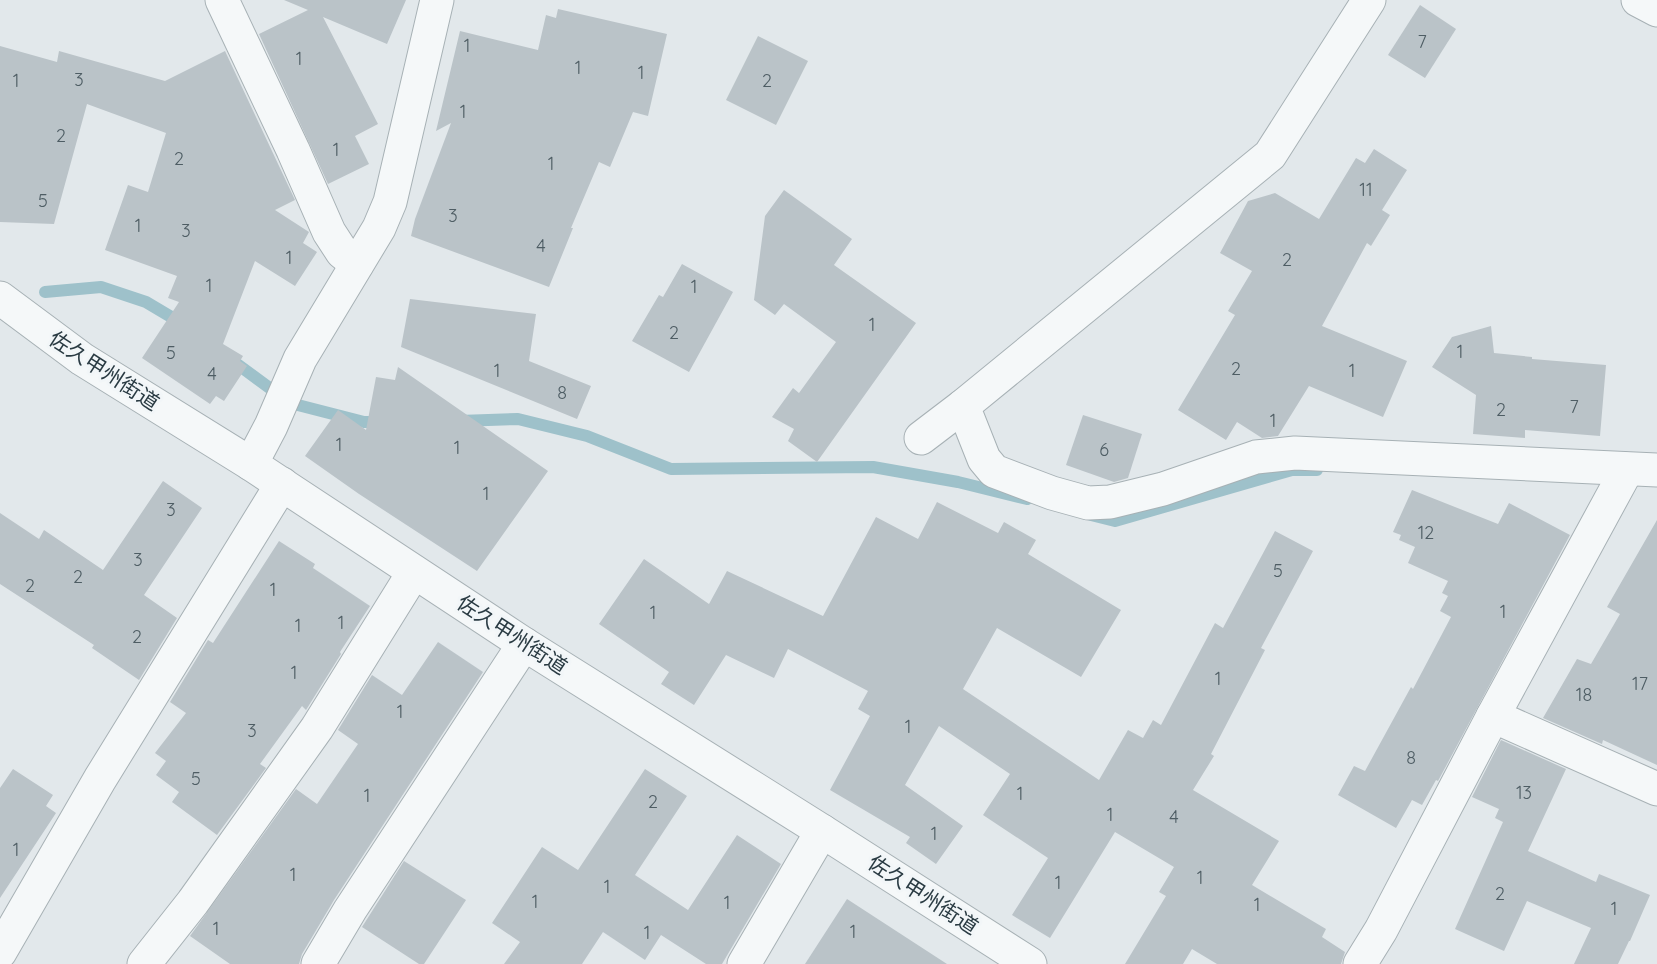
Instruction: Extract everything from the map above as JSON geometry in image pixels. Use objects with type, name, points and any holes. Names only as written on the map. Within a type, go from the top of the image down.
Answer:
[{"type":"street","points":[[222,0],[329,232],[342,252],[357,264]]},
{"type":"street","points":[[251,464],[271,426],[300,359],[379,228],[390,202],[437,0]]},
{"type":"street","points":[[921,438],[1270,155],[1368,0]]},
{"type":"street","points":[[1638,0],[1657,10]]},
{"type":"street","name":"佐久甲州街道","points":[[0,298],[82,359],[251,464],[524,644],[1030,964]]},
{"type":"street","points":[[963,406],[984,459],[994,471],[1052,493],[1088,503],[1110,502],[1163,489],[1256,457],[1295,453],[1622,478],[1657,470]]},
{"type":"street","points":[[1360,964],[1381,930],[1493,716],[1622,478]]},
{"type":"street","points":[[0,952],[100,779],[282,484]]},
{"type":"street","points":[[144,964],[193,902],[317,728],[414,572]]},
{"type":"street","points":[[318,964],[351,909],[524,644]]},
{"type":"street","points":[[1493,716],[1657,789]]},
{"type":"street","points":[[744,964],[822,831]]},
{"type":"building","points":[[284,0],[406,0],[387,44],[323,17],[378,124],[355,136],[369,164],[328,184],[259,34],[308,10]]},
{"type":"building","points":[[1420,5],[1456,29],[1425,78],[1388,55]]},
{"type":"building","points":[[558,9],[667,34],[648,116],[633,112],[610,167],[599,162],[549,287],[411,236],[415,219],[451,123],[436,131],[460,31],[538,50],[546,15],[556,18]]},
{"type":"building","points":[[758,36],[808,61],[776,125],[726,100]]},
{"type":"building","points":[[0,46],[57,62],[59,51],[165,81],[225,51],[295,200],[275,210],[309,232],[303,243],[317,252],[295,286],[255,261],[223,344],[243,356],[240,361],[247,366],[224,401],[216,396],[210,404],[142,358],[179,302],[168,298],[177,276],[105,250],[128,185],[148,192],[166,133],[87,104],[54,224],[0,222]]},
{"type":"building","points":[[1374,149],[1407,170],[1382,210],[1390,215],[1371,246],[1367,243],[1322,326],[1407,361],[1383,417],[1309,386],[1278,436],[1262,438],[1237,422],[1226,440],[1178,410],[1235,315],[1228,311],[1252,271],[1220,253],[1248,201],[1275,193],[1319,219],[1356,158],[1365,163]]},
{"type":"building","points":[[784,190],[852,239],[834,265],[916,323],[817,462],[788,441],[794,429],[772,417],[793,388],[799,393],[836,342],[784,304],[775,315],[754,300],[765,216]]},
{"type":"building","points":[[682,264],[733,292],[689,372],[632,341],[659,295],[663,297]]},
{"type":"building","points":[[410,299],[536,314],[529,361],[591,386],[577,419],[401,347]]},
{"type":"building","points":[[1491,326],[1494,353],[1532,357],[1532,359],[1606,365],[1600,436],[1525,430],[1525,438],[1473,434],[1476,395],[1432,367],[1452,337]]},
{"type":"building","points":[[398,367],[548,471],[477,571],[305,456],[338,410],[366,430],[376,377],[395,380]]},
{"type":"building","points":[[1083,415],[1142,434],[1128,478],[1114,482],[1066,465]]},
{"type":"building","points":[[163,481],[202,508],[144,595],[177,618],[139,680],[92,648],[94,645],[0,584],[0,513],[39,539],[44,530],[103,570]]},
{"type":"building","points":[[1412,490],[1498,524],[1509,503],[1570,535],[1438,781],[1436,780],[1422,805],[1412,800],[1396,828],[1338,795],[1354,766],[1365,771],[1411,687],[1413,689],[1451,617],[1440,611],[1448,596],[1442,593],[1448,581],[1408,563],[1415,547],[1399,540],[1401,535],[1393,532]]},
{"type":"building","points":[[937,502],[998,533],[1004,522],[1036,540],[1028,554],[1121,610],[1081,677],[997,628],[963,689],[1099,780],[1128,730],[1143,738],[1153,720],[1161,725],[1215,623],[1223,628],[1275,531],[1313,551],[1261,648],[1265,650],[1211,754],[1214,756],[1193,790],[1279,841],[1252,885],[1326,929],[1322,937],[1345,952],[1341,964],[1217,964],[1192,949],[1183,964],[1125,964],[1166,896],[1159,892],[1174,867],[1115,832],[1050,938],[1012,915],[1048,858],[983,815],[1010,774],[939,726],[905,785],[963,826],[936,864],[906,843],[910,837],[830,790],[870,716],[858,709],[868,691],[788,649],[774,678],[726,655],[694,705],[661,684],[669,672],[599,624],[644,559],[709,604],[727,571],[823,616],[876,517],[918,539]]},
{"type":"building","points":[[1657,520],[1657,765],[1603,740],[1602,744],[1543,718],[1577,659],[1591,664],[1620,614],[1607,607]]},
{"type":"building","points":[[279,541],[315,564],[313,568],[370,606],[306,710],[302,706],[260,764],[266,768],[217,835],[172,802],[179,792],[156,775],[166,761],[155,753],[186,713],[170,702],[208,640],[213,643]]},
{"type":"building","points":[[438,642],[483,672],[334,900],[302,954],[299,964],[230,964],[190,936],[296,789],[317,804],[358,744],[338,730],[372,675],[402,695]]},
{"type":"building","points":[[1501,740],[1566,769],[1528,851],[1596,882],[1599,874],[1650,895],[1618,964],[1574,964],[1591,928],[1527,901],[1504,951],[1455,929],[1503,822],[1495,818],[1499,809],[1472,797]]},
{"type":"building","points":[[13,769],[53,795],[46,806],[56,813],[0,898],[0,788]]},
{"type":"building","points":[[645,769],[687,796],[635,875],[688,910],[737,835],[781,864],[722,964],[706,964],[661,935],[645,960],[603,932],[582,964],[504,964],[520,942],[492,923],[542,847],[578,870]]},
{"type":"building","points":[[404,861],[466,900],[424,964],[419,964],[362,927]]},
{"type":"building","points":[[847,899],[947,964],[805,964]]},
{"type":"waterway","points":[[45,292],[101,287],[146,302],[183,324]]},
{"type":"waterway","points":[[233,361],[290,403],[364,422],[382,422]]},
{"type":"waterway","points":[[459,421],[518,419],[587,436],[671,469],[873,467],[958,482],[1027,499]]},
{"type":"waterway","points":[[1091,515],[1115,521],[1292,470],[1317,470]]}]
